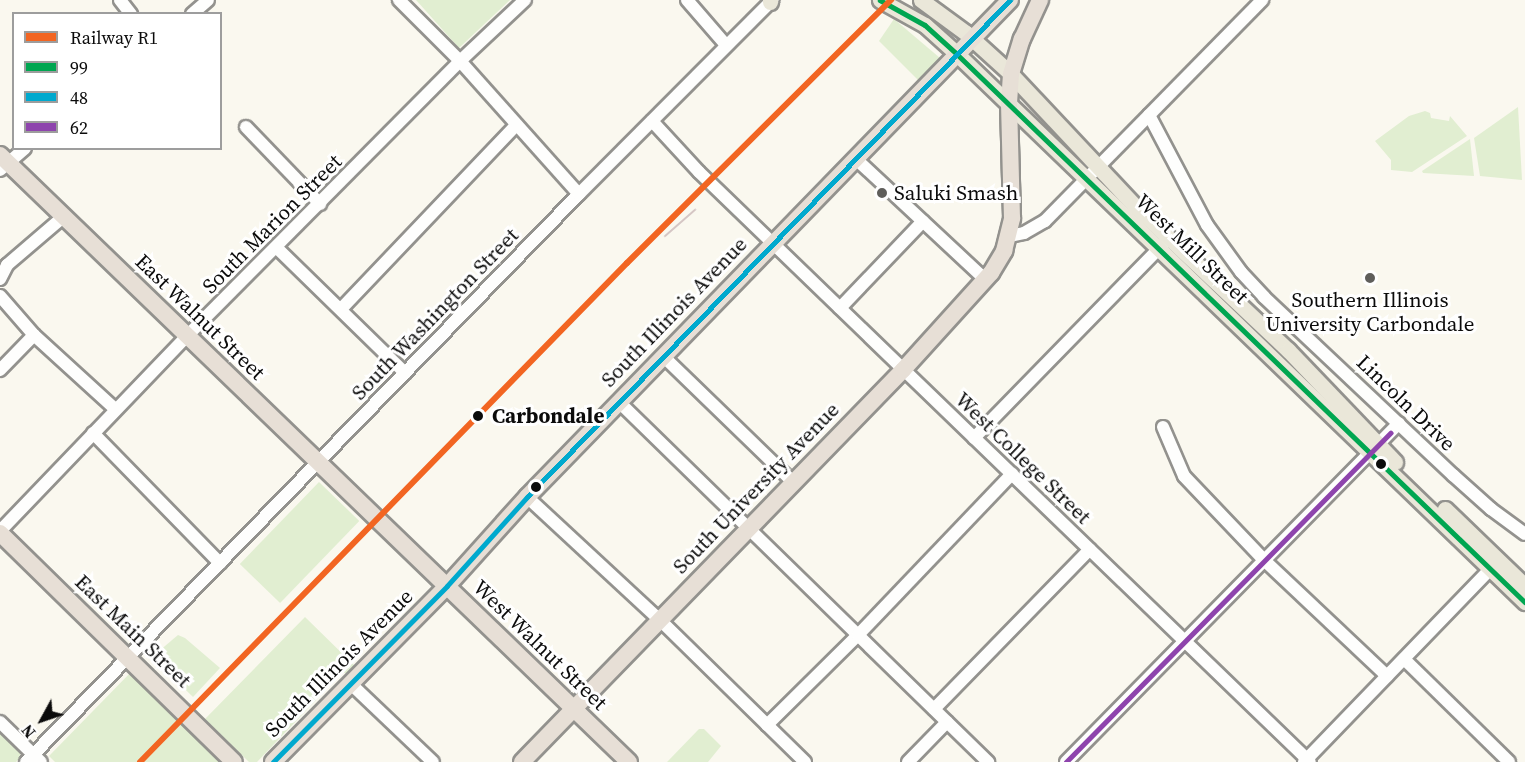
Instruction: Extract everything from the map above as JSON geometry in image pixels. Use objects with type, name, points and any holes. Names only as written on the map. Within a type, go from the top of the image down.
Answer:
[{"type":"highway","name":"South Illinois Avenue","points":[[273,762],[447,586],[527,497],[956,53],[1011,0]]},
{"type":"highway","points":[[1010,236],[1012,218],[1009,103],[1011,74],[1022,39],[1040,0]]},
{"type":"highway","name":"East Walnut Street","points":[[2,163],[63,217],[368,511]]},
{"type":"highway","name":"South University Avenue","points":[[522,762],[903,370],[986,280],[1005,251],[1010,236]]},
{"type":"highway","name":"West Walnut Street","points":[[368,511],[628,762]]},
{"type":"highway","name":"East Main Street","points":[[0,532],[234,762]]},
{"type":"main road","name":"West Mill Street","points":[[880,0],[925,25],[1009,103],[1093,173],[1164,243],[1288,350],[1373,449],[1495,564],[1525,586]]},
{"type":"main road","name":"West Mill Street","points":[[921,0],[972,37],[1011,74],[1093,173]]},
{"type":"main road","name":"West Mill Street","points":[[1495,564],[1525,602]]},
{"type":"street","points":[[120,0],[129,12]]},
{"type":"street","points":[[194,12],[208,0]]},
{"type":"street","points":[[399,0],[460,61],[579,194]]},
{"type":"street","name":"South Marion Street","points":[[0,532],[187,336],[277,248],[460,61],[525,0]]},
{"type":"street","points":[[687,0],[726,45]]},
{"type":"street","points":[[1010,236],[1024,233],[1045,221],[1262,0]]},
{"type":"street","name":"South Washington Street","points":[[33,760],[405,372],[771,1]]},
{"type":"street","name":"Lincoln Drive","points":[[1149,115],[1207,225],[1241,272],[1264,297],[1491,509],[1525,534]]},
{"type":"street","name":"West College Street","points":[[652,121],[772,243],[1307,761]]},
{"type":"street","points":[[341,309],[516,125]]},
{"type":"street","points":[[246,128],[320,204]]},
{"type":"street","points":[[2,163],[22,150]]},
{"type":"street","points":[[855,158],[986,280]]},
{"type":"street","points":[[0,279],[7,265],[63,217]]},
{"type":"street","points":[[840,308],[923,221]]},
{"type":"street","points":[[974,438],[1164,243]]},
{"type":"street","points":[[277,248],[405,372]]},
{"type":"street","points":[[0,296],[34,335],[116,409]]},
{"type":"street","points":[[0,370],[34,335]]},
{"type":"street","points":[[663,356],[793,482]]},
{"type":"street","points":[[619,402],[988,762]]},
{"type":"street","points":[[1066,762],[1399,423]]},
{"type":"street","points":[[1163,427],[1184,476],[1264,560],[1387,676]]},
{"type":"street","points":[[93,433],[220,563]]},
{"type":"street","points":[[766,725],[858,635],[1012,474]]},
{"type":"street","points":[[527,497],[660,620],[805,762]]},
{"type":"street","points":[[934,709],[1090,549]]},
{"type":"street","points":[[1307,761],[1495,564]]},
{"type":"street","points":[[1404,659],[1509,762]]},
{"type":"street","points":[[351,684],[433,762]]},
{"type":"street","points":[[0,722],[33,760]]},
{"type":"street","points":[[908,762],[947,722]]},
{"type":"green space","points":[[416,0],[510,0],[459,48]]},
{"type":"green space","points":[[894,19],[940,58],[919,81],[879,41]]},
{"type":"green space","points":[[1518,107],[1522,180],[1480,176],[1474,138]]},
{"type":"green space","points":[[1425,111],[1430,113],[1431,118],[1449,121],[1450,116],[1467,136],[1412,172],[1391,170],[1391,160],[1375,141],[1409,116]]},
{"type":"green space","points":[[1470,139],[1474,176],[1423,173],[1422,171]]},
{"type":"green space","points":[[319,482],[359,521],[280,603],[240,564]]},
{"type":"green space","points":[[305,617],[355,666],[347,674],[343,672],[257,762],[249,762],[205,719]]},
{"type":"green space","points":[[178,635],[185,638],[220,668],[193,697],[152,657]]},
{"type":"green space","points":[[133,670],[227,762],[55,762],[49,756]]},
{"type":"green space","points":[[0,727],[21,748],[20,758],[16,762],[0,762]]},
{"type":"green space","points":[[699,729],[704,729],[721,746],[708,762],[667,762]]},
{"type":"railway","points":[[140,762],[627,263],[891,0]]},
{"type":"railway","points":[[665,236],[695,210]]},
{"type":"rail line","name":"R1","points":[[140,762],[627,263],[891,0]]},
{"type":"transit line","name":"99","points":[[880,0],[925,25],[956,53],[1525,602]]},
{"type":"transit line","name":"48","points":[[273,762],[447,586],[527,497],[1010,0]]},
{"type":"transit line","name":"62","points":[[1066,762],[1390,433]]},
{"type":"place","name":"Saluki Smash","points":[[882,193]]},
{"type":"place","name":"Southern Illinois University Carbondale","points":[[1370,278]]},
{"type":"place","name":"Carbondale","points":[[478,416]]}]
